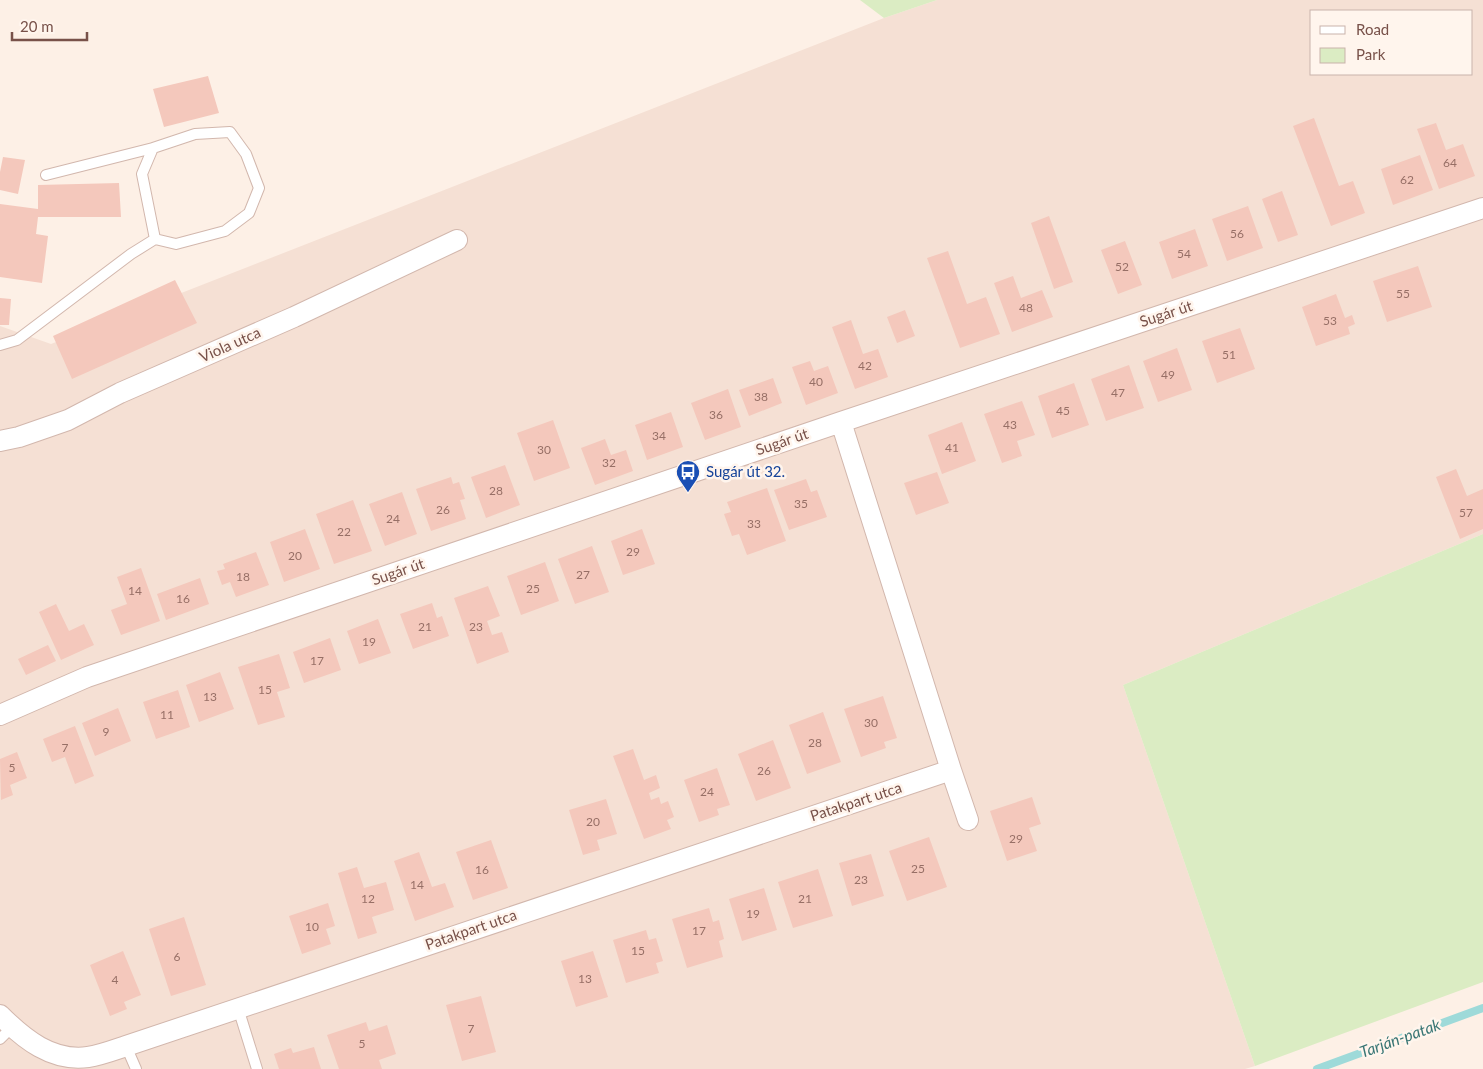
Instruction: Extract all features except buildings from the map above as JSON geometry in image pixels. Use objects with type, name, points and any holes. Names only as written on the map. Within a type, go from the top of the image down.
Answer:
[{"type":"street","name":"Sugár út","points":[[0,716],[87,677],[841,422],[1483,208]]},
{"type":"street","name":"Viola utca","points":[[0,441],[68,420],[120,393],[294,316],[458,240]]},
{"type":"street","points":[[841,422],[968,820]]},
{"type":"street","name":"Patakpart utca","points":[[4,1027],[32,1044],[58,1055],[89,1057],[951,770]]},
{"type":"lane","points":[[0,345],[17,340],[131,254],[155,239],[176,244],[225,231],[249,213],[259,188],[246,154],[230,132],[195,134],[153,148],[46,175]]},
{"type":"lane","points":[[153,148],[142,174],[155,239]]},
{"type":"lane","points":[[238,1008],[257,1069]]},
{"type":"lane","points":[[126,1046],[136,1069]]},
{"type":"shaded area","points":[[937,0],[1483,0],[1483,534],[1123,685],[1255,1066],[1245,1069],[0,1069],[0,326],[51,344],[884,18]]},
{"type":"green space","points":[[860,0],[937,0],[884,18]]},
{"type":"green space","points":[[1483,534],[1483,982],[1255,1066],[1123,685]]},
{"type":"waterway","name":"Tarján-patak","points":[[1317,1069],[1483,1008]]},
{"type":"place","name":"Sugár út 32.","points":[[688,493]]}]
